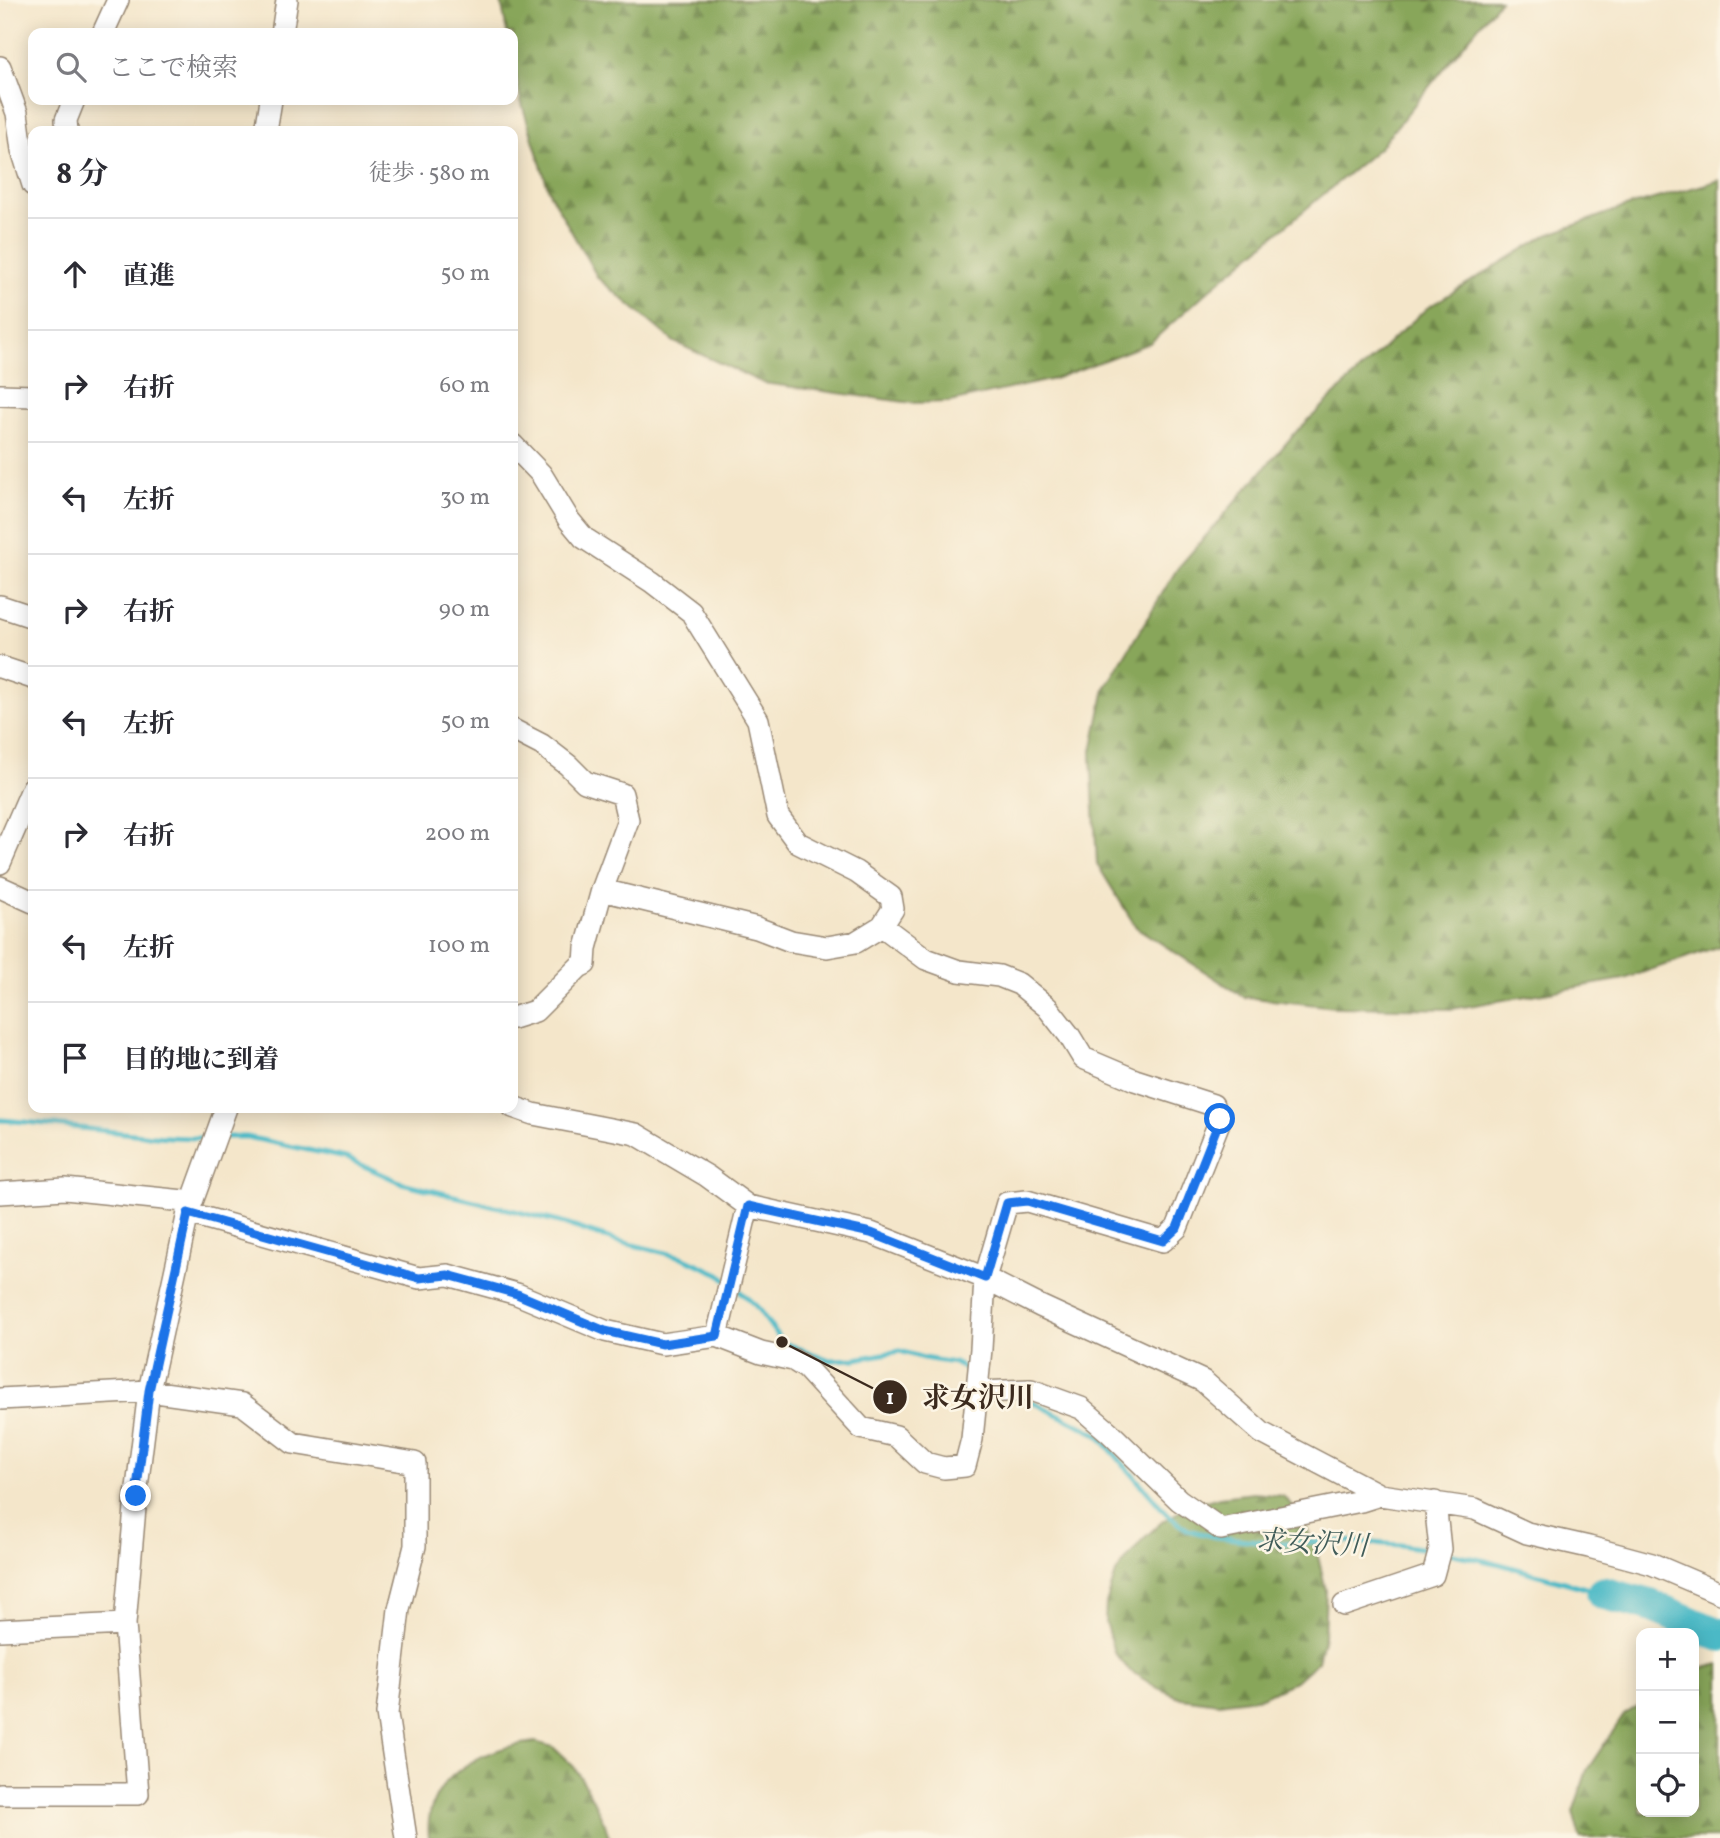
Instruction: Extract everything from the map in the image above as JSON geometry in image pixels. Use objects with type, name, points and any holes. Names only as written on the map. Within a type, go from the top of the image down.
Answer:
[{"type":"street","points":[[105,28],[118,0]]},
{"type":"street","points":[[283,28],[287,0]]},
{"type":"street","points":[[0,66],[17,113],[22,150],[28,169]]},
{"type":"street","points":[[67,126],[72,105]]},
{"type":"street","points":[[267,126],[270,105]]},
{"type":"street","points":[[0,395],[28,396]]},
{"type":"street","points":[[518,450],[541,474],[569,520],[584,538],[652,582],[691,612],[758,720],[778,816],[798,843],[856,872],[891,897],[893,909],[882,926],[856,942],[827,947],[791,941],[757,928],[602,890]]},
{"type":"street","points":[[0,606],[28,615]]},
{"type":"street","points":[[0,667],[28,676]]},
{"type":"street","points":[[518,733],[542,745],[585,782],[622,794],[628,820],[602,890],[586,948],[585,964],[535,1011],[518,1016]]},
{"type":"street","points":[[0,863],[28,799]]},
{"type":"street","points":[[0,887],[28,900]]},
{"type":"street","points":[[188,1213],[419,1278],[448,1275],[517,1294],[605,1331],[662,1344],[717,1336],[761,1353],[793,1360],[806,1368],[861,1428],[896,1436],[925,1463],[944,1468],[965,1466],[972,1439],[977,1392],[985,1278],[1007,1203],[1027,1201],[1163,1241],[1177,1228],[1216,1112],[1083,1058],[1047,1007],[1019,984],[999,976],[960,971],[926,959],[882,926]]},
{"type":"street","points":[[518,1109],[636,1134],[707,1176],[748,1206],[871,1233],[985,1278],[1203,1381],[1262,1433],[1380,1495],[1475,1509],[1527,1533],[1652,1564],[1720,1593]]},
{"type":"street","points":[[0,1794],[138,1794],[125,1624],[136,1496],[149,1391],[188,1213],[224,1113]]},
{"type":"street","points":[[0,1193],[65,1189],[184,1201],[188,1213]]},
{"type":"street","points":[[717,1336],[748,1206]]},
{"type":"street","points":[[977,1392],[1031,1390],[1081,1408],[1179,1500],[1221,1529],[1380,1495]]},
{"type":"street","points":[[0,1399],[149,1391],[242,1404],[293,1443],[415,1463],[415,1546],[400,1609],[387,1714],[406,1838]]},
{"type":"street","points":[[1344,1605],[1433,1575],[1440,1549],[1435,1502]]},
{"type":"street","points":[[0,1630],[125,1624]]},
{"type":"green space","points":[[501,0],[1500,0],[1379,148],[1210,289],[1150,343],[1054,379],[950,402],[912,403],[763,383],[674,342],[598,278],[550,194],[518,86],[518,28],[506,28]]},
{"type":"green space","points":[[1720,180],[1720,946],[1624,979],[1452,1009],[1335,1007],[1244,997],[1136,927],[1097,864],[1091,756],[1105,688],[1177,569],[1295,433],[1427,308],[1545,236],[1622,208]]},
{"type":"green space","points":[[1254,1493],[1283,1496],[1300,1514],[1316,1548],[1326,1590],[1324,1636],[1318,1661],[1296,1681],[1262,1697],[1219,1703],[1181,1698],[1129,1670],[1114,1652],[1105,1622],[1106,1604],[1116,1573],[1143,1539],[1163,1521],[1189,1506],[1219,1497]]},
{"type":"green space","points":[[1720,1664],[1720,1838],[1580,1838],[1573,1812],[1587,1770],[1624,1715],[1636,1707],[1636,1817],[1699,1817],[1699,1669]]},
{"type":"green space","points":[[535,1742],[553,1747],[574,1767],[605,1824],[609,1838],[429,1838],[429,1817],[435,1798],[446,1782],[460,1769],[496,1751]]},
{"type":"waterway","name":"求女沢川","points":[[0,1120],[158,1136],[210,1138]]},
{"type":"waterway","name":"求女沢川","points":[[220,1137],[247,1137],[346,1158],[402,1183],[559,1222],[617,1241],[682,1257],[720,1274],[726,1280]]},
{"type":"waterway","name":"求女沢川","points":[[734,1286],[756,1306],[782,1342],[830,1360],[856,1359],[900,1351],[954,1363],[974,1373]]},
{"type":"waterway","name":"求女沢川","points":[[1027,1399],[1097,1434],[1167,1514],[1188,1530],[1215,1537],[1280,1543],[1344,1541],[1434,1550]]},
{"type":"waterway","name":"求女沢川","points":[[1444,1552],[1500,1564],[1603,1593]]},
{"type":"waterway","name":"求女沢川","points":[[1603,1593],[1649,1605],[1720,1635]]},
{"type":"place","name":"求女沢川","points":[[782,1342]]},
{"type":"route","points":[[136,1496],[149,1391],[188,1213],[419,1278],[448,1275],[517,1294],[605,1331],[662,1344],[717,1336],[748,1206],[871,1233],[985,1278],[1007,1203],[1027,1201],[1163,1241],[1177,1228],[1220,1119]]}]
